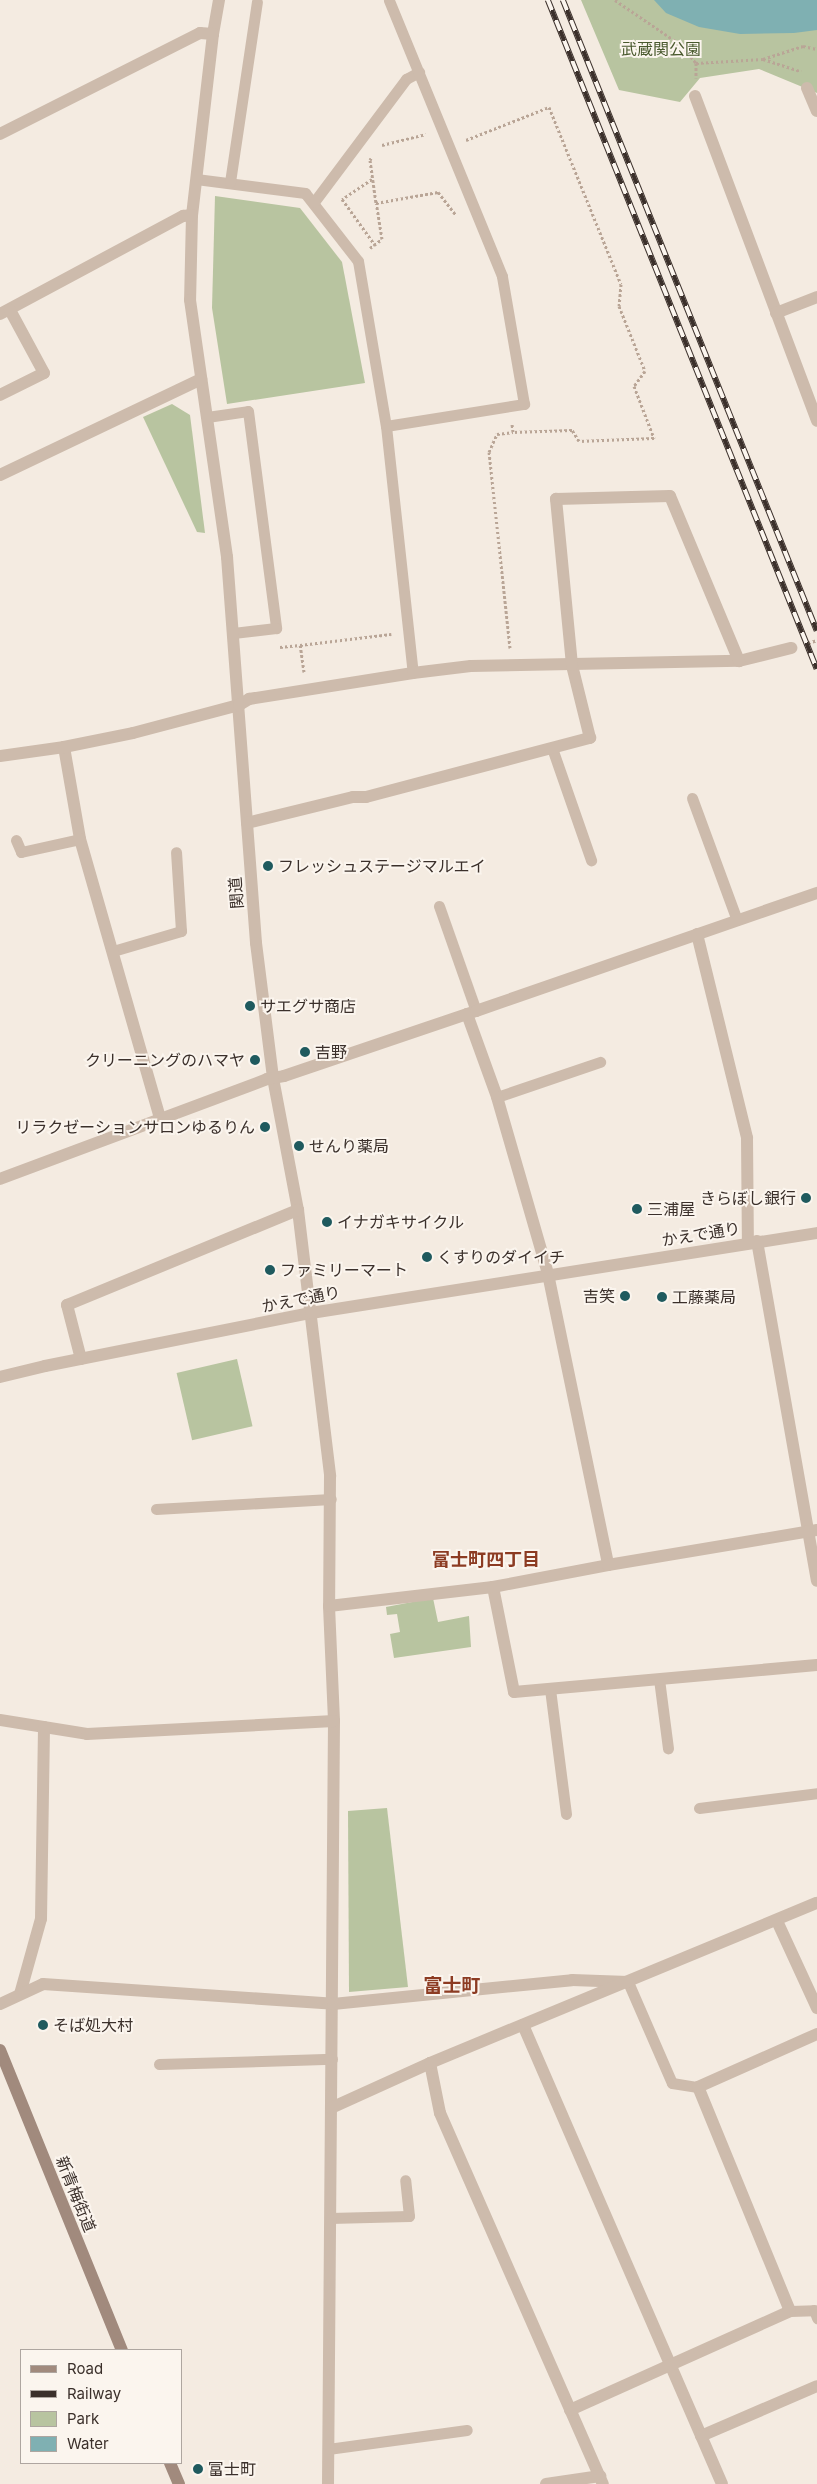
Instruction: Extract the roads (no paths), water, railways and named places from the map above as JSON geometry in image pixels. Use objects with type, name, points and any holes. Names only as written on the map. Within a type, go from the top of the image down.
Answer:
[{"type":"main road","name":"新青梅街道","points":[[0,2050],[4,2070],[122,2349]]},
{"type":"main road","points":[[170,2464],[179,2484]]},
{"type":"street","name":"関道","points":[[219,0],[213,34],[192,215],[190,300],[227,557],[256,943],[273,1078],[298,1210],[312,1312],[331,1499],[329,1606],[334,1721],[328,2484]]},
{"type":"street","points":[[0,134],[200,32],[213,34]]},
{"type":"street","points":[[807,88],[817,111]]},
{"type":"street","points":[[695,96],[817,421]]},
{"type":"street","points":[[0,395],[44,373],[5,312],[183,216],[192,215]]},
{"type":"street","points":[[776,313],[817,297]]},
{"type":"street","points":[[0,475],[201,380]]},
{"type":"street","points":[[247,823],[354,797],[366,797],[590,738],[572,666],[556,499],[670,496],[739,661]]},
{"type":"street","points":[[0,756],[64,747],[133,733],[239,705],[249,699],[413,673],[471,666],[572,666],[739,661],[791,648]]},
{"type":"street","points":[[64,747],[80,839],[160,1118]]},
{"type":"street","points":[[1,1175],[273,1078],[472,1012],[817,893]]},
{"type":"street","points":[[697,934],[747,1138],[752,1242],[813,1531],[817,1581]]},
{"type":"street","points":[[472,1012],[548,1274],[608,1565]]},
{"type":"street","points":[[81,1359],[67,1305],[298,1210]]},
{"type":"street","name":"かえで通り","points":[[0,1377],[312,1312],[817,1233]]},
{"type":"street","points":[[329,1606],[493,1587],[608,1565],[813,1531]]},
{"type":"street","points":[[493,1587],[514,1692],[817,1665]]},
{"type":"street","points":[[0,1720],[88,1734],[334,1721]]},
{"type":"street","points":[[20,1994],[41,1919],[44,1727]]},
{"type":"street","points":[[331,2108],[430,2063],[817,1903]]},
{"type":"street","points":[[777,1921],[817,2008]]},
{"type":"street","points":[[0,2004],[43,1984],[333,2004],[572,1980],[628,1982]]},
{"type":"street","points":[[523,2025],[722,2484]]},
{"type":"street","points":[[570,2410],[790,2311],[698,2087],[817,2034]]},
{"type":"street","points":[[430,2063],[440,2113],[601,2480],[546,2484]]},
{"type":"street","points":[[701,2436],[817,2386]]},
{"type":"lane","points":[[386,426],[524,404],[502,276],[388,0]]},
{"type":"lane","points":[[230,182],[256,2]]},
{"type":"lane","points":[[314,202],[406,79],[419,72]]},
{"type":"lane","points":[[196,179],[305,193],[314,202],[356,259],[386,426],[413,673]]},
{"type":"lane","points":[[207,417],[248,411],[276,628],[233,633]]},
{"type":"lane","points":[[552,748],[591,860]]},
{"type":"lane","points":[[692,798],[737,920]]},
{"type":"lane","points":[[16,840],[21,852],[80,839]]},
{"type":"lane","points":[[113,951],[181,931],[176,852]]},
{"type":"lane","points":[[439,906],[472,1012]]},
{"type":"lane","points":[[497,1097],[600,1062]]},
{"type":"lane","points":[[156,1509],[331,1499]]},
{"type":"lane","points":[[659,1679],[668,1748]]},
{"type":"lane","points":[[550,1689],[566,1814]]},
{"type":"lane","points":[[699,1808],[817,1793]]},
{"type":"lane","points":[[628,1982],[672,2083],[698,2087]]},
{"type":"lane","points":[[159,2064],[332,2059]]},
{"type":"lane","points":[[330,2218],[409,2216],[405,2180]]},
{"type":"lane","points":[[790,2311],[814,2310],[817,2318]]},
{"type":"lane","points":[[328,2449],[467,2430]]},
{"type":"water","points":[[654,0],[817,0],[817,30],[794,33],[740,34],[699,27],[666,13]]},
{"type":"railway","points":[[548,0],[817,669]]},
{"type":"railway","points":[[563,0],[817,631]]},
{"type":"place","name":"フレッシュステージマルエイ","points":[[268,866]]},
{"type":"place","name":"サエグサ商店","points":[[250,1006]]},
{"type":"place","name":"吉野","points":[[305,1052]]},
{"type":"place","name":"クリーニングのハマヤ","points":[[255,1060]]},
{"type":"place","name":"リラクゼーションサロンゆるりん","points":[[265,1127]]},
{"type":"place","name":"せんり薬局","points":[[299,1146]]},
{"type":"place","name":"きらぼし銀行","points":[[806,1198]]},
{"type":"place","name":"三浦屋","points":[[637,1209]]},
{"type":"place","name":"イナガキサイクル","points":[[327,1222]]},
{"type":"place","name":"くすりのダイイチ","points":[[427,1257]]},
{"type":"place","name":"ファミリーマート","points":[[270,1270]]},
{"type":"place","name":"吉笑","points":[[625,1296]]},
{"type":"place","name":"工藤薬局","points":[[662,1297]]},
{"type":"place","name":"そば処大村","points":[[43,2025]]},
{"type":"place","name":"富士町","points":[[198,2469]]},
{"type":"district","name":"富士町四丁目","points":[[486,1560]]},
{"type":"district","name":"富士町","points":[[452,1986]]},
{"type":"park label","name":"武蔵関公園","points":[[661,49]]}]
